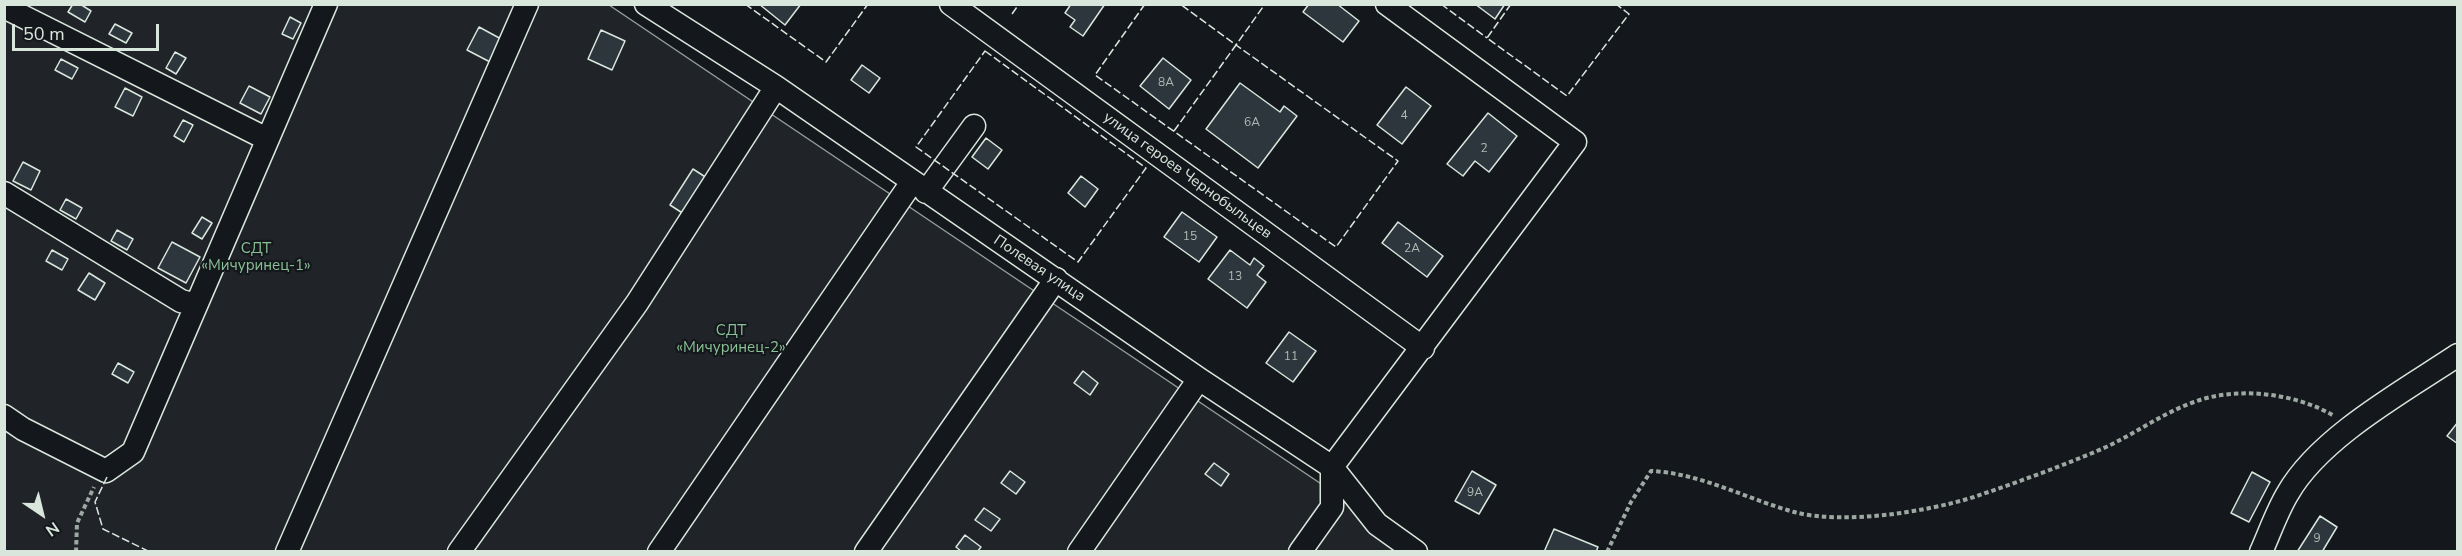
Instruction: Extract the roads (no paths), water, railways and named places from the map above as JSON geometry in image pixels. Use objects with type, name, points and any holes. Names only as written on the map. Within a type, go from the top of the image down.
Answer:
[{"type":"street","points":[[4,416],[23,429],[106,471],[133,452],[326,4]]},
{"type":"street","points":[[287,552],[527,4]]},
{"type":"street","name":"Полевая улица","points":[[646,4],[776,87],[1199,379],[1332,467],[1377,524],[1416,552]]},
{"type":"street","name":"улица героев Чернобыльцев","points":[[951,4],[1423,348]]},
{"type":"street","points":[[1300,552],[1332,507],[1332,467],[1575,142],[1387,4]]},
{"type":"street","points":[[4,7],[267,139]]},
{"type":"street","points":[[459,552],[638,303],[776,87]]},
{"type":"street","points":[[659,552],[919,187],[974,126]]},
{"type":"street","points":[[4,193],[181,301],[196,305]]},
{"type":"street","points":[[866,552],[1056,279]]},
{"type":"street","points":[[2261,552],[2288,492],[2318,455],[2352,427],[2457,355]]},
{"type":"street","points":[[1079,552],[1199,379]]},
{"type":"park label","name":"СДТ «Мичуринец-1»","points":[[256,258]]},
{"type":"park label","name":"СДТ «Мичуринец-2»","points":[[731,340]]}]
